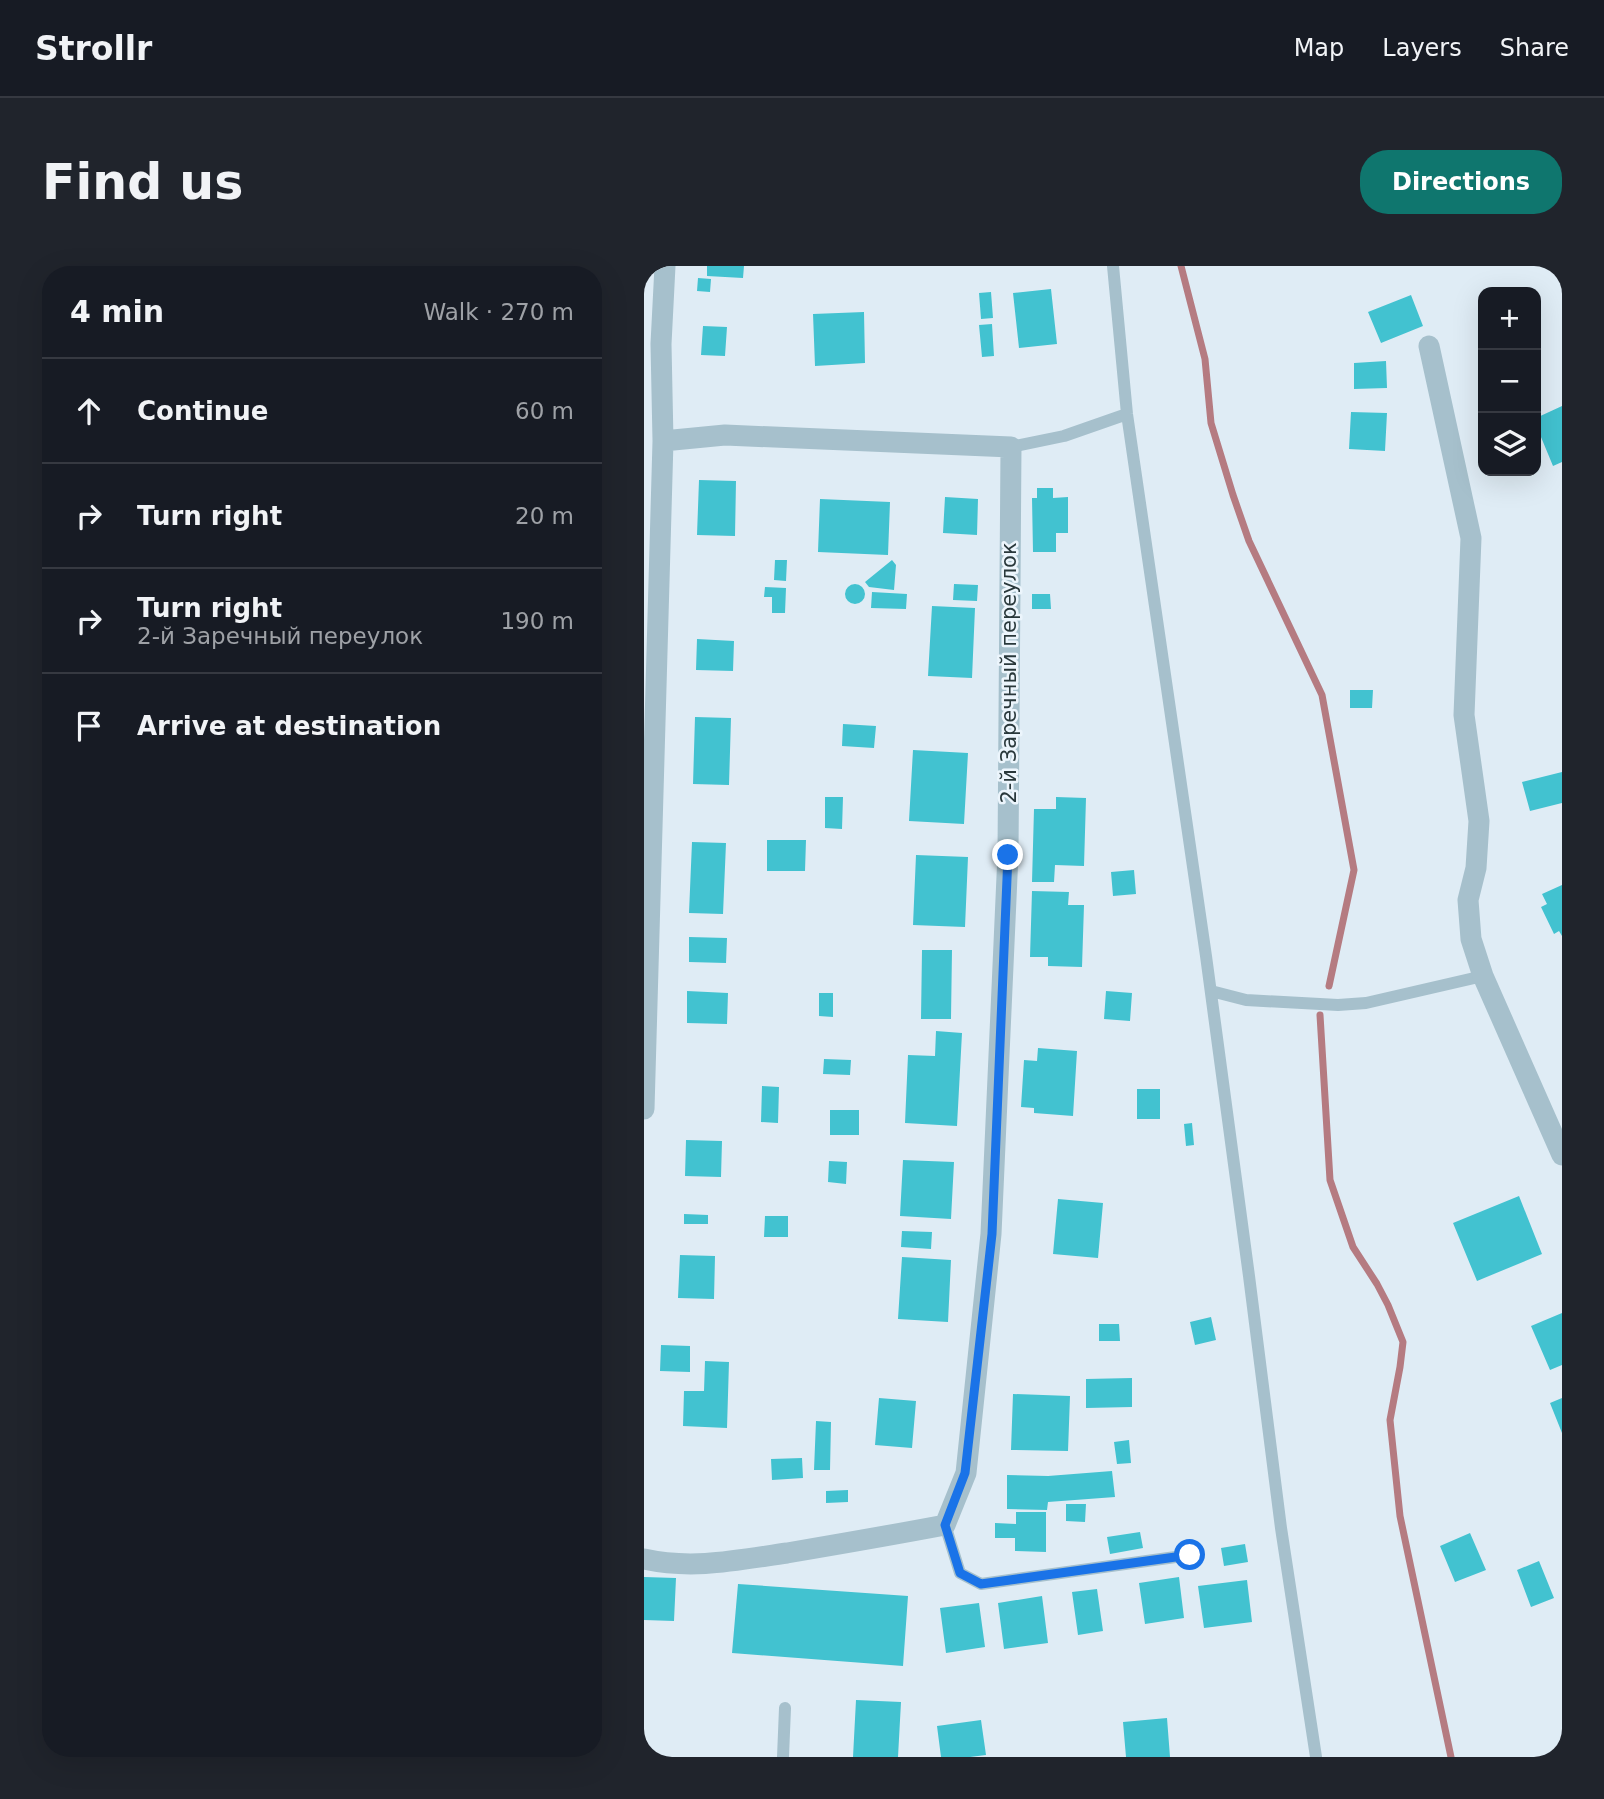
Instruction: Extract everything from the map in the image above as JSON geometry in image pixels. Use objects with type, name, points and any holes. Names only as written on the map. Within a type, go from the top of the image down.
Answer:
[{"type":"street","points":[[644,1109],[663,441],[661,344],[664,266]]},
{"type":"street","points":[[1429,346],[1471,538],[1464,715],[1479,821],[1476,868],[1468,900],[1471,939],[1483,976],[1562,1155]]},
{"type":"street","points":[[663,441],[725,435],[1011,447]]},
{"type":"street","name":"2-й Заречный переулок","points":[[945,1525],[965,1473],[992,1234],[1008,855],[1011,447]]},
{"type":"street","points":[[644,1559],[666,1564],[710,1565],[945,1525]]},
{"type":"lane","points":[[1113,266],[1127,414],[1211,991],[1281,1528],[1316,1757]]},
{"type":"lane","points":[[1011,447],[1064,436],[1127,414]]},
{"type":"lane","points":[[1211,991],[1246,1000],[1348,1005],[1483,976]]},
{"type":"lane","points":[[945,1525],[960,1573],[981,1584],[1190,1555]]},
{"type":"lane","points":[[783,1757],[786,1708]]},
{"type":"building","points":[[707,266],[744,266],[743,278],[707,276]]},
{"type":"building","points":[[698,278],[711,279],[710,292],[697,291]]},
{"type":"building","points":[[1051,289],[1057,344],[1019,348],[1013,293]]},
{"type":"building","points":[[991,292],[993,318],[981,319],[979,293]]},
{"type":"building","points":[[1411,295],[1423,326],[1381,343],[1368,312]]},
{"type":"building","points":[[864,312],[865,363],[815,366],[813,314]]},
{"type":"building","points":[[992,324],[994,356],[982,357],[979,325]]},
{"type":"building","points":[[703,326],[727,327],[725,356],[701,355]]},
{"type":"building","points":[[1386,361],[1387,388],[1354,389],[1354,363]]},
{"type":"building","points":[[1562,406],[1562,462],[1553,466],[1541,437],[1541,416]]},
{"type":"building","points":[[1351,412],[1387,413],[1385,451],[1349,449]]},
{"type":"building","points":[[699,480],[736,481],[735,536],[697,535]]},
{"type":"building","points":[[1037,488],[1053,488],[1053,498],[1068,497],[1068,533],[1056,533],[1056,552],[1033,552],[1032,498],[1037,498]]},
{"type":"building","points":[[945,497],[978,499],[977,535],[943,533]]},
{"type":"building","points":[[820,499],[890,502],[888,555],[818,552]]},
{"type":"building","points":[[775,560],[787,560],[786,581],[774,580]]},
{"type":"building","points":[[892,560],[896,565],[894,590],[869,587],[865,582]]},
{"type":"building","points":[[855,584],[862,587],[865,594],[862,601],[855,604],[848,601],[845,594],[848,587]]},
{"type":"building","points":[[954,584],[978,585],[977,601],[953,600]]},
{"type":"building","points":[[765,587],[786,588],[785,613],[772,613],[772,597],[764,597]]},
{"type":"building","points":[[872,592],[907,594],[906,609],[871,608]]},
{"type":"building","points":[[1032,594],[1050,594],[1051,609],[1032,609]]},
{"type":"building","points":[[932,606],[975,608],[972,678],[928,676]]},
{"type":"building","points":[[697,639],[734,641],[733,671],[696,670]]},
{"type":"building","points":[[1350,690],[1373,690],[1372,708],[1350,708]]},
{"type":"building","points":[[695,717],[731,718],[729,785],[693,784]]},
{"type":"building","points":[[843,724],[876,726],[874,748],[842,746]]},
{"type":"building","points":[[913,750],[968,753],[964,824],[909,821]]},
{"type":"building","points":[[1562,772],[1562,803],[1530,811],[1522,782]]},
{"type":"building","points":[[825,797],[843,797],[842,829],[825,828]]},
{"type":"building","points":[[1056,797],[1086,798],[1084,866],[1055,865],[1054,882],[1032,882],[1034,809],[1056,809]]},
{"type":"building","points":[[767,840],[806,840],[805,871],[767,871]]},
{"type":"building","points":[[692,842],[726,843],[723,914],[689,913]]},
{"type":"building","points":[[916,855],[968,857],[965,927],[913,925]]},
{"type":"building","points":[[1134,870],[1136,894],[1113,896],[1111,872]]},
{"type":"building","points":[[1562,885],[1562,936],[1559,931],[1554,934],[1541,907],[1547,904],[1542,894]]},
{"type":"building","points":[[1032,891],[1069,892],[1068,905],[1084,905],[1082,967],[1048,966],[1048,957],[1030,957]]},
{"type":"building","points":[[689,937],[727,938],[726,963],[689,962]]},
{"type":"building","points":[[922,950],[952,950],[951,1019],[921,1019]]},
{"type":"building","points":[[687,991],[728,993],[727,1024],[687,1023]]},
{"type":"building","points":[[1106,991],[1132,993],[1130,1021],[1104,1019]]},
{"type":"building","points":[[819,993],[833,993],[833,1017],[819,1016]]},
{"type":"building","points":[[936,1031],[962,1033],[957,1126],[905,1123],[908,1055],[935,1056]]},
{"type":"building","points":[[1038,1048],[1077,1051],[1073,1116],[1034,1113],[1034,1108],[1021,1107],[1024,1060],[1037,1061]]},
{"type":"building","points":[[824,1059],[851,1060],[850,1075],[823,1074]]},
{"type":"building","points":[[762,1086],[779,1087],[778,1123],[761,1122]]},
{"type":"building","points":[[1137,1089],[1160,1089],[1160,1119],[1137,1119]]},
{"type":"building","points":[[830,1110],[859,1110],[859,1135],[830,1135]]},
{"type":"building","points":[[1192,1123],[1194,1145],[1186,1146],[1184,1124]]},
{"type":"building","points":[[686,1140],[722,1141],[721,1177],[685,1176]]},
{"type":"building","points":[[903,1160],[954,1162],[951,1219],[900,1216]]},
{"type":"building","points":[[829,1161],[847,1162],[846,1184],[828,1182]]},
{"type":"building","points":[[1519,1196],[1542,1254],[1477,1281],[1453,1223]]},
{"type":"building","points":[[1058,1199],[1103,1203],[1098,1258],[1053,1254]]},
{"type":"building","points":[[684,1214],[708,1215],[708,1224],[684,1224]]},
{"type":"building","points":[[765,1216],[788,1216],[788,1237],[764,1237]]},
{"type":"building","points":[[902,1231],[932,1232],[931,1249],[901,1247]]},
{"type":"building","points":[[680,1255],[715,1256],[714,1299],[678,1298]]},
{"type":"building","points":[[902,1257],[951,1260],[948,1322],[898,1319]]},
{"type":"building","points":[[1562,1313],[1562,1365],[1550,1370],[1531,1326]]},
{"type":"building","points":[[1211,1317],[1216,1340],[1195,1345],[1190,1322]]},
{"type":"building","points":[[1099,1324],[1119,1324],[1120,1341],[1099,1341]]},
{"type":"building","points":[[661,1345],[690,1346],[690,1372],[660,1371]]},
{"type":"building","points":[[705,1361],[729,1362],[727,1428],[683,1426],[684,1391],[704,1391]]},
{"type":"building","points":[[1132,1378],[1132,1407],[1086,1408],[1086,1379]]},
{"type":"building","points":[[1013,1394],[1070,1396],[1068,1451],[1011,1450]]},
{"type":"building","points":[[879,1398],[916,1401],[912,1448],[875,1445]]},
{"type":"building","points":[[1562,1398],[1562,1433],[1550,1403]]},
{"type":"building","points":[[816,1421],[831,1422],[830,1470],[814,1470]]},
{"type":"building","points":[[1129,1440],[1131,1463],[1117,1464],[1114,1442]]},
{"type":"building","points":[[802,1458],[803,1478],[772,1480],[771,1459]]},
{"type":"building","points":[[1112,1471],[1115,1497],[1048,1502],[1047,1510],[1007,1509],[1007,1475],[1048,1476]]},
{"type":"building","points":[[848,1490],[848,1502],[826,1503],[826,1491]]},
{"type":"building","points":[[1066,1504],[1086,1504],[1085,1522],[1066,1521]]},
{"type":"building","points":[[1016,1512],[1046,1512],[1046,1552],[1015,1551],[1015,1538],[995,1538],[995,1523],[1016,1524]]},
{"type":"building","points":[[1140,1532],[1143,1548],[1110,1554],[1107,1537]]},
{"type":"building","points":[[1470,1533],[1486,1570],[1455,1582],[1440,1546]]},
{"type":"building","points":[[1245,1544],[1248,1562],[1224,1566],[1221,1548]]},
{"type":"building","points":[[1539,1561],[1554,1598],[1531,1607],[1517,1570]]},
{"type":"building","points":[[644,1577],[676,1578],[674,1621],[644,1620]]},
{"type":"building","points":[[1179,1577],[1184,1618],[1145,1624],[1139,1583]]},
{"type":"building","points":[[1247,1580],[1252,1622],[1204,1628],[1198,1586]]},
{"type":"building","points":[[738,1584],[908,1596],[903,1666],[732,1653]]},
{"type":"building","points":[[1097,1589],[1103,1631],[1078,1635],[1072,1592]]},
{"type":"building","points":[[1042,1596],[1048,1643],[1004,1649],[998,1603]]},
{"type":"building","points":[[979,1603],[985,1647],[946,1653],[940,1608]]},
{"type":"building","points":[[856,1700],[901,1702],[898,1757],[853,1757]]},
{"type":"building","points":[[1167,1718],[1170,1757],[1126,1757],[1123,1722]]},
{"type":"building","points":[[981,1720],[986,1755],[941,1757],[937,1726]]},
{"type":"waterway","points":[[1181,266],[1205,359],[1211,423],[1233,495],[1249,541],[1322,695],[1354,870],[1329,986]]},
{"type":"waterway","points":[[1320,1015],[1330,1180],[1353,1247],[1377,1284],[1403,1342],[1390,1420],[1400,1516],[1451,1757]]},
{"type":"route","points":[[1008,855],[992,1234],[965,1473],[945,1525],[960,1573],[981,1584],[1190,1555]]}]
